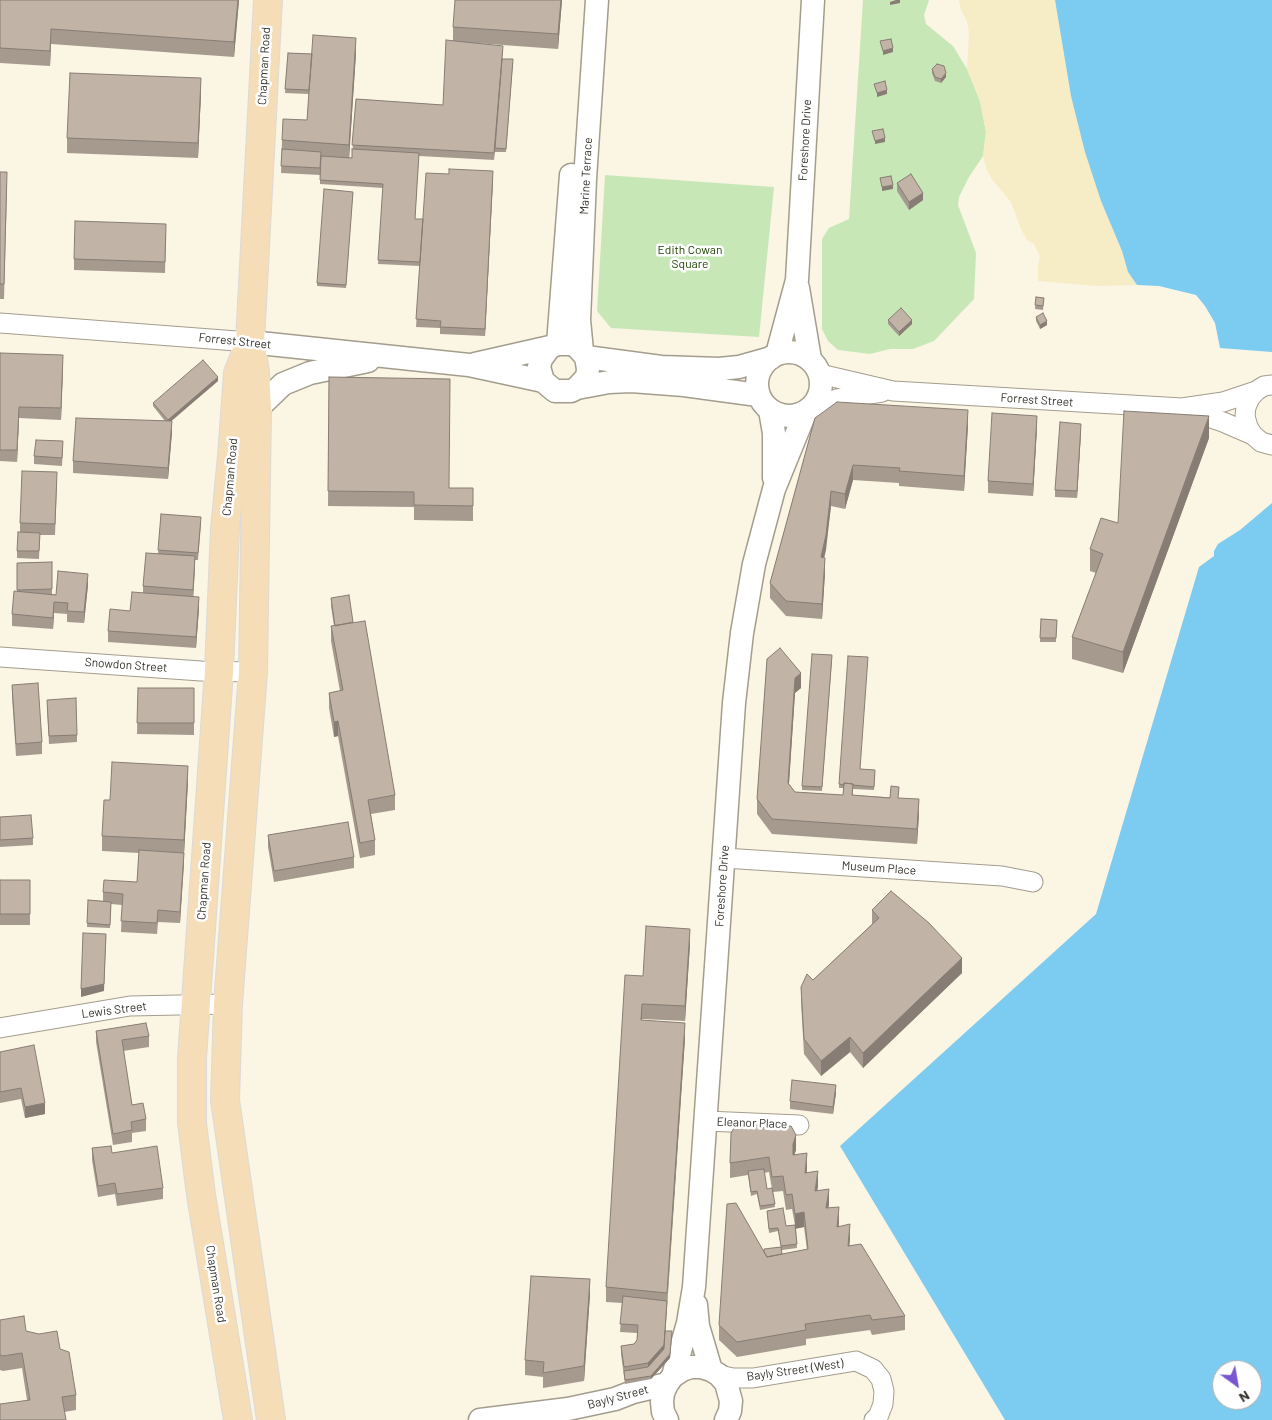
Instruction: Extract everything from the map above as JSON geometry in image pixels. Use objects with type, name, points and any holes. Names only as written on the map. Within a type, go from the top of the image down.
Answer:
[{"type":"main road","name":"Chapman Road","points":[[268,0],[250,342],[255,372],[257,409],[253,672],[228,1004],[225,1100],[271,1420]]},
{"type":"main road","name":"Chapman Road","points":[[238,1420],[201,1195],[192,1123],[192,1058],[219,671],[225,529],[238,373],[250,342]]},
{"type":"street","name":"Marine Terrace","points":[[554,345],[583,0]]},
{"type":"street","name":"Marine Terrace","points":[[584,354],[579,320],[585,179],[597,0]]},
{"type":"street","name":"Foreshore Drive","points":[[774,356],[797,280],[813,0]]},
{"type":"street","name":"Foreshore Drive","points":[[797,280],[815,366]]},
{"type":"street","name":"Forrest Street","points":[[0,323],[250,342],[469,365],[518,377],[544,381]]},
{"type":"street","points":[[577,388],[587,376],[588,362],[584,354],[571,344],[554,345],[541,359],[539,367],[544,381],[555,391],[570,391],[609,382],[631,381],[684,385],[764,402]]},
{"type":"street","name":"Forrest Street","points":[[469,365],[554,345]]},
{"type":"street","points":[[584,354],[661,367],[719,369],[739,367],[774,356],[792,352],[801,354],[815,366],[822,383],[818,401],[809,410],[788,417],[778,415],[764,402],[757,385],[758,376],[761,369],[774,356]]},
{"type":"street","points":[[257,409],[283,384],[310,372],[391,357]]},
{"type":"street","name":"Forrest Street","points":[[815,366],[893,390]]},
{"type":"street","name":"Forrest Street","points":[[809,410],[838,399],[893,390],[1182,408],[1224,402],[1264,388]]},
{"type":"street","name":"Forrest Street","points":[[1253,435],[1248,427],[1245,416],[1246,407],[1250,398],[1264,388]]},
{"type":"street","name":"Foreshore Drive","points":[[764,402],[774,433],[774,489]]},
{"type":"street","name":"Forrest Street","points":[[1182,408],[1223,422],[1253,435],[1262,442],[1272,445]]},
{"type":"street","name":"Foreshore Drive","points":[[667,1420],[663,1412],[663,1393],[670,1380],[688,1323],[694,1287],[734,703],[742,633],[754,564],[774,489],[809,410]]},
{"type":"street","name":"Snowdon Street","points":[[0,657],[253,672]]},
{"type":"street","name":"Museum Place","points":[[724,858],[1002,876],[1033,882]]},
{"type":"street","name":"Lewis Street","points":[[0,1028],[130,1006],[228,1004]]},
{"type":"street","name":"Eleanor Place","points":[[706,1121],[799,1124]]},
{"type":"street","name":"Foreshore Drive","points":[[694,1287],[698,1326],[715,1373],[726,1383],[732,1401],[726,1420]]},
{"type":"street","name":"Bayly Street (West)","points":[[715,1373],[733,1378],[753,1378],[856,1362],[873,1370],[881,1379],[884,1391],[883,1404],[878,1417],[874,1420]]},
{"type":"street","name":"Bayly Street","points":[[480,1420],[568,1409],[615,1400],[670,1380],[682,1370],[691,1367],[701,1367],[715,1373]]},
{"type":"green space","points":[[863,0],[929,0],[924,15],[926,24],[953,46],[967,69],[980,101],[986,132],[983,156],[969,177],[959,197],[958,205],[976,253],[974,299],[934,341],[913,349],[890,349],[870,354],[838,350],[828,341],[822,329],[822,239],[829,228],[849,219]]},
{"type":"green space","name":"Edith Cowan Square","points":[[605,175],[774,187],[759,337],[611,328],[597,311]]},
{"type":"sand","points":[[959,0],[1055,0],[1071,96],[1101,201],[1122,251],[1128,272],[1137,285],[1097,286],[1038,281],[1040,256],[1034,244],[1027,240],[1021,229],[1011,202],[991,178],[986,168],[983,156],[986,132],[980,101],[967,69],[969,33],[967,21],[961,10]]},
{"type":"water","points":[[1055,0],[1272,0],[1272,352],[1220,348],[1215,323],[1196,295],[1159,286],[1137,285],[1128,272],[1085,152],[1071,96]]},
{"type":"water","points":[[1272,503],[1272,1420],[1005,1420],[840,1146],[1096,914],[1199,567],[1214,556],[1214,551],[1218,544],[1240,530]]},
{"type":"building","points":[[0,0],[238,0],[234,42],[51,29],[50,51],[0,48]]},
{"type":"building","points":[[455,0],[561,0],[558,34],[453,27]]},
{"type":"building","points":[[313,35],[356,38],[349,145],[282,140],[283,119],[307,120]]},
{"type":"building","points":[[891,39],[893,48],[883,51],[880,41]]},
{"type":"building","points":[[446,40],[503,46],[494,153],[352,145],[356,99],[443,105]]},
{"type":"building","points":[[288,53],[312,54],[309,90],[285,89]]},
{"type":"building","points":[[502,59],[513,59],[506,149],[495,148]]},
{"type":"building","points":[[937,64],[944,66],[946,73],[941,79],[935,77],[932,69]]},
{"type":"building","points":[[70,73],[201,78],[198,143],[67,138]]},
{"type":"building","points":[[885,81],[887,90],[877,93],[874,84]]},
{"type":"building","points":[[883,129],[885,138],[875,141],[872,131]]},
{"type":"building","points":[[282,149],[321,152],[320,168],[281,166]]},
{"type":"building","points":[[352,149],[419,153],[415,219],[423,219],[420,262],[378,260],[383,184],[320,180],[321,156],[352,158]]},
{"type":"building","points":[[449,169],[493,171],[485,329],[440,327],[441,321],[416,319],[426,173],[449,174]]},
{"type":"building","points":[[0,172],[7,172],[4,284],[0,284]]},
{"type":"building","points":[[911,174],[923,193],[909,202],[897,183]]},
{"type":"building","points":[[891,176],[893,185],[882,187],[880,178]]},
{"type":"building","points":[[324,189],[353,192],[346,285],[317,283]]},
{"type":"building","points":[[75,221],[166,224],[165,262],[74,259]]},
{"type":"building","points":[[1036,297],[1044,298],[1043,306],[1035,305]]},
{"type":"building","points":[[901,308],[912,320],[899,332],[888,320]]},
{"type":"building","points":[[1043,313],[1047,321],[1040,325],[1036,317]]},
{"type":"building","points":[[0,353],[63,355],[61,408],[19,407],[17,450],[0,450]]},
{"type":"building","points":[[203,360],[218,377],[168,420],[153,403]]},
{"type":"building","points":[[329,377],[450,379],[449,488],[473,488],[473,506],[414,505],[414,492],[328,491]]},
{"type":"building","points":[[837,402],[968,410],[964,476],[899,471],[900,468],[853,465],[845,494],[831,491],[826,535],[821,557],[825,558],[822,604],[786,601],[770,583],[815,418]]},
{"type":"building","points":[[1124,411],[1209,416],[1123,652],[1072,637],[1103,554],[1090,549],[1101,518],[1118,523]]},
{"type":"building","points":[[992,413],[1037,416],[1033,484],[988,481]]},
{"type":"building","points":[[76,418],[172,421],[168,468],[73,461]]},
{"type":"building","points":[[1060,422],[1081,424],[1077,491],[1055,490]]},
{"type":"building","points":[[36,440],[63,441],[62,458],[34,456]]},
{"type":"building","points":[[22,471],[57,472],[55,524],[20,523]]},
{"type":"building","points":[[161,514],[201,517],[198,553],[158,550]]},
{"type":"building","points":[[18,532],[40,533],[39,551],[17,551]]},
{"type":"building","points":[[146,553],[195,556],[193,590],[143,586]]},
{"type":"building","points":[[52,562],[52,589],[17,590],[17,563]]},
{"type":"building","points":[[58,571],[88,574],[84,612],[67,611],[68,603],[54,602],[53,618],[12,614],[14,591],[56,595]]},
{"type":"building","points":[[132,592],[199,597],[196,637],[108,631],[110,609],[130,611]]},
{"type":"building","points":[[349,595],[353,622],[335,626],[331,598]]},
{"type":"building","points":[[1041,619],[1057,620],[1056,638],[1040,638]]},
{"type":"building","points":[[365,621],[395,795],[368,800],[375,840],[360,843],[338,721],[334,722],[329,693],[343,690],[331,626]]},
{"type":"building","points":[[780,648],[801,673],[795,678],[788,783],[795,792],[843,795],[844,783],[853,784],[852,795],[890,798],[891,786],[899,787],[898,798],[919,799],[917,829],[772,819],[757,799],[767,659]]},
{"type":"building","points":[[812,654],[832,655],[822,787],[802,786]]},
{"type":"building","points":[[848,656],[868,657],[860,769],[875,770],[874,787],[839,784]]},
{"type":"building","points":[[38,683],[42,742],[16,744],[12,685]]},
{"type":"building","points":[[138,688],[194,688],[194,723],[137,723]]},
{"type":"building","points":[[76,698],[77,735],[49,736],[47,700]]},
{"type":"building","points":[[112,762],[188,766],[184,840],[102,836],[104,800],[110,800]]},
{"type":"building","points":[[31,815],[33,838],[0,840],[0,817]]},
{"type":"building","points":[[348,822],[354,857],[274,871],[268,835]]},
{"type":"building","points":[[139,850],[184,853],[180,912],[158,910],[157,923],[121,921],[123,894],[103,892],[104,880],[137,882]]},
{"type":"building","points":[[0,880],[30,880],[30,914],[0,914]]},
{"type":"building","points":[[891,891],[929,923],[962,958],[863,1053],[850,1037],[821,1061],[804,1039],[801,987],[807,974],[813,980],[879,918],[872,910]]},
{"type":"building","points":[[88,900],[111,902],[110,925],[87,923]]},
{"type":"building","points":[[646,926],[690,929],[685,1006],[642,1004],[641,1020],[685,1023],[667,1293],[606,1287],[625,975],[643,976]]},
{"type":"building","points":[[83,933],[106,934],[104,984],[81,989]]},
{"type":"building","points":[[146,1023],[149,1036],[122,1040],[132,1105],[143,1103],[146,1119],[131,1122],[132,1130],[113,1134],[96,1031]]},
{"type":"building","points":[[34,1045],[45,1103],[25,1107],[21,1088],[0,1092],[0,1052]]},
{"type":"building","points":[[792,1080],[836,1085],[833,1107],[790,1101]]},
{"type":"building","points":[[747,1123],[759,1125],[762,1128],[791,1126],[796,1135],[793,1144],[793,1155],[807,1153],[805,1173],[818,1171],[815,1191],[829,1189],[826,1208],[839,1207],[837,1227],[850,1224],[848,1246],[861,1244],[905,1316],[872,1320],[870,1315],[805,1324],[806,1330],[737,1342],[719,1325],[727,1204],[736,1203],[767,1257],[808,1249],[804,1212],[795,1214],[792,1194],[786,1195],[783,1176],[772,1177],[769,1157],[730,1163],[731,1133],[734,1128]]},
{"type":"building","points":[[111,1146],[112,1153],[157,1146],[163,1188],[117,1194],[115,1183],[98,1186],[92,1148]]},
{"type":"building","points":[[764,1169],[767,1189],[772,1188],[775,1204],[760,1206],[757,1191],[751,1192],[748,1171]]},
{"type":"building","points":[[783,1208],[786,1226],[795,1225],[797,1244],[781,1246],[778,1228],[769,1229],[767,1211]]},
{"type":"building","points":[[781,1247],[782,1254],[767,1257],[764,1252],[764,1249]]},
{"type":"building","points":[[531,1276],[590,1279],[584,1366],[543,1373],[544,1362],[525,1360]]},
{"type":"building","points":[[623,1296],[667,1301],[664,1345],[648,1363],[624,1367],[621,1346],[634,1344],[637,1340],[638,1325],[620,1324]]},
{"type":"building","points":[[24,1316],[26,1331],[39,1334],[57,1331],[60,1349],[69,1352],[76,1395],[62,1397],[66,1420],[0,1420],[0,1404],[30,1400],[22,1353],[0,1355],[0,1320]]},
{"type":"building","points":[[665,1331],[672,1331],[670,1354],[651,1376],[625,1380],[624,1371],[648,1367],[664,1349]]}]
